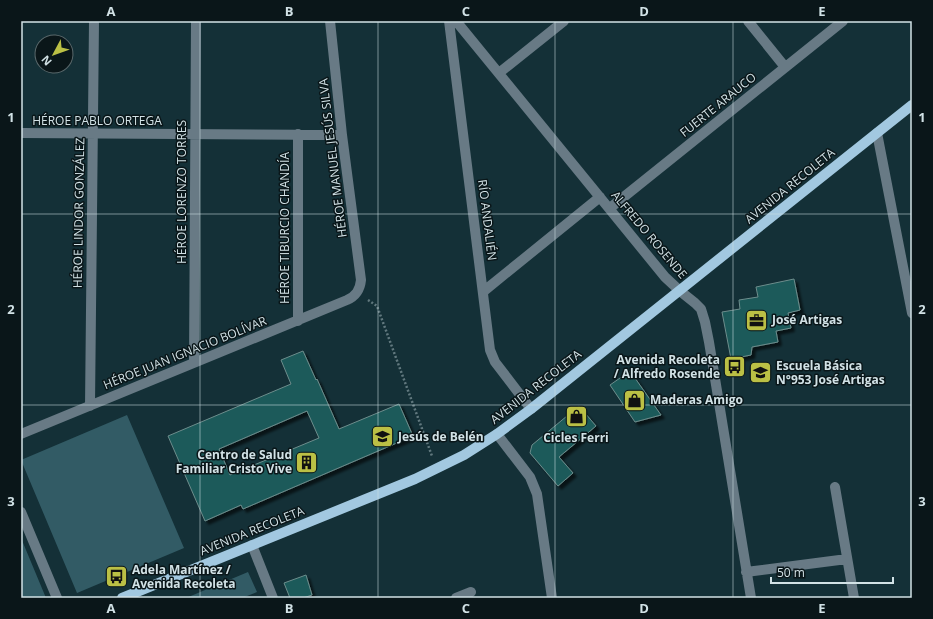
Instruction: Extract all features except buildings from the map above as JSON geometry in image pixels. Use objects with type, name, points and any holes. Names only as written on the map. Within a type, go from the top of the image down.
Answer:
[{"type":"main road","name":"AVENIDA RECOLETA","points":[[122,598],[437,470],[464,455],[497,434],[531,409],[912,105]]},
{"type":"street","name":"HÉROE LINDOR GONZÁLEZ","points":[[90,406],[94,21]]},
{"type":"street","name":"HÉROE LORENZO TORRES","points":[[194,363],[196,21]]},
{"type":"street","name":"HÉROE MANUEL JESÚS SILVA","points":[[330,21],[342,134],[361,280],[358,292]]},
{"type":"street","name":"RÍO ANDALIÉN","points":[[449,21],[492,356],[494,362],[531,409]]},
{"type":"street","name":"ALFREDO ROSENDE","points":[[456,21],[665,276],[701,309],[705,322],[751,598]]},
{"type":"street","points":[[499,73],[564,21]]},
{"type":"street","points":[[748,21],[785,67]]},
{"type":"street","name":"FUERTE ARAUCO","points":[[610,208],[843,21]]},
{"type":"street","name":"HÉROE PABLO ORTEGA","points":[[21,133],[342,134]]},
{"type":"street","points":[[877,133],[912,313]]},
{"type":"street","name":"HÉROE TIBURCIO CHANDÍA","points":[[298,134],[298,321]]},
{"type":"street","points":[[484,291],[600,197]]},
{"type":"street","name":"HÉROE JUAN IGNACIO BOLÍVAR","points":[[21,434],[298,321],[347,300],[358,292]]},
{"type":"street","points":[[497,434],[530,477],[538,494],[552,598]]},
{"type":"street","points":[[835,487],[854,598]]},
{"type":"street","points":[[21,512],[57,598]]},
{"type":"street","points":[[252,545],[273,598]]},
{"type":"street","points":[[746,572],[847,559]]},
{"type":"street","points":[[456,598],[471,592]]},
{"type":"path","points":[[358,292],[377,306],[437,470]]},
{"type":"shaded area","points":[[127,415],[184,548],[77,593],[21,460]]},
{"type":"shaded area","points":[[21,538],[46,598],[21,598]]},
{"type":"shaded area","points":[[248,572],[257,592],[242,598],[186,598]]},
{"type":"place","name":"José Artigas","points":[[756,320]]},
{"type":"place","name":"Avenida Recoleta / Alfredo Rosende","points":[[735,367]]},
{"type":"place","name":"Escuela Básica N°953 José Artigas","points":[[761,373]]},
{"type":"place","name":"Maderas Amigo","points":[[635,400]]},
{"type":"place","name":"Cicles Ferri","points":[[576,417]]},
{"type":"place","name":"Jesús de Belén","points":[[382,437]]},
{"type":"place","name":"Centro de Salud Familiar Cristo Vive","points":[[307,462]]},
{"type":"place","name":"Adela Martínez / Avenida Recoleta","points":[[117,577]]}]
